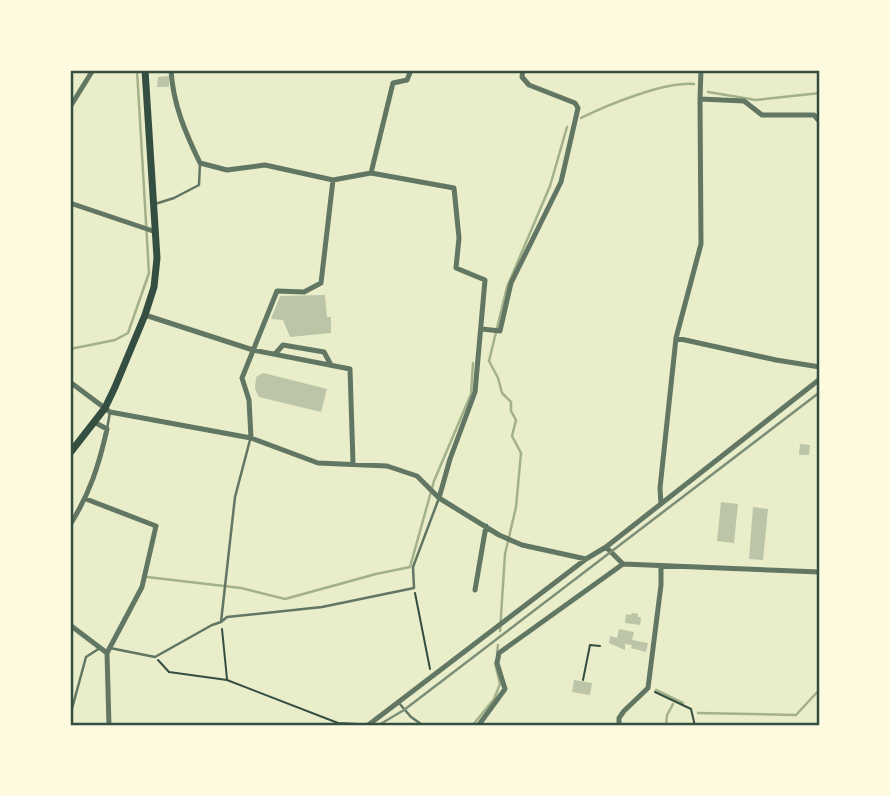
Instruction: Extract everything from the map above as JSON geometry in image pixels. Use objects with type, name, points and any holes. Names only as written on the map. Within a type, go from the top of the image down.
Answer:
[{"type":"main road","points":[[70,453],[107,410],[154,287],[157,258],[145,70]]},
{"type":"street","points":[[70,107],[93,70]]},
{"type":"street","points":[[171,70],[172,89],[180,121],[200,163],[227,170],[265,165],[333,180],[372,173],[454,188],[459,238],[456,268],[485,280],[484,330],[475,392],[450,459],[439,498]]},
{"type":"street","points":[[372,173],[393,82],[407,80],[411,70]]},
{"type":"street","points":[[484,330],[499,331],[511,284],[561,182],[578,108],[575,103],[529,85],[522,77],[523,70]]},
{"type":"street","points":[[661,504],[660,488],[676,338],[701,244],[701,70]]},
{"type":"street","points":[[700,99],[744,101],[762,115],[814,115],[820,122]]},
{"type":"street","points":[[251,438],[249,400],[242,378],[277,291],[304,292],[321,283],[333,180]]},
{"type":"street","points":[[70,203],[155,232]]},
{"type":"street","points":[[145,314],[253,350],[350,369],[353,463]]},
{"type":"street","points":[[676,338],[820,367]]},
{"type":"street","points":[[275,354],[283,345],[324,352],[331,365]]},
{"type":"street","points":[[368,726],[586,559],[606,547],[820,379]]},
{"type":"street","points":[[70,382],[107,410],[251,438],[318,463],[387,466],[417,476],[439,498],[522,545],[586,559]]},
{"type":"street","points":[[70,525],[86,499],[101,457],[107,429],[94,422]]},
{"type":"street","points":[[86,499],[156,526],[142,587],[108,650],[109,726]]},
{"type":"street","points":[[475,590],[486,526]]},
{"type":"street","points":[[606,547],[620,562],[661,567],[820,572]]},
{"type":"street","points":[[478,726],[505,689],[497,663],[499,653],[620,562]]},
{"type":"street","points":[[619,726],[619,718],[648,688],[661,567]]},
{"type":"street","points":[[70,625],[100,648],[108,650]]},
{"type":"lane","points":[[154,205],[199,185],[200,163]]},
{"type":"lane","points":[[107,410],[107,429]]},
{"type":"lane","points":[[221,622],[235,497],[251,438]]},
{"type":"lane","points":[[108,650],[155,657],[227,617],[322,607],[414,588],[413,567],[439,498]]},
{"type":"lane","points":[[70,716],[86,657],[100,648]]},
{"type":"lane","points":[[399,703],[411,717],[424,726]]},
{"type":"path","points":[[414,588],[432,677]]},
{"type":"path","points":[[221,622],[227,681]]},
{"type":"path","points":[[583,680],[590,645],[600,646]]},
{"type":"path","points":[[155,657],[169,672],[227,681],[338,723],[368,726]]},
{"type":"path","points":[[648,688],[691,709],[695,726]]},
{"type":"building","points":[[169,76],[169,87],[157,87],[158,77]]},
{"type":"building","points":[[325,295],[327,317],[331,317],[331,333],[290,337],[283,320],[271,319],[280,296]]},
{"type":"building","points":[[263,373],[327,389],[321,412],[259,397],[255,389],[256,377]]},
{"type":"building","points":[[800,444],[810,445],[809,455],[799,455]]},
{"type":"building","points":[[721,502],[738,504],[734,543],[717,541]]},
{"type":"building","points":[[753,507],[768,509],[763,560],[749,559]]},
{"type":"building","points":[[632,613],[641,617],[640,625],[625,623],[626,614]]},
{"type":"building","points":[[619,629],[634,632],[632,640],[648,643],[646,652],[631,648],[632,645],[625,644],[625,650],[609,643],[610,636],[617,638]]},
{"type":"building","points":[[574,680],[592,683],[590,695],[572,692]]},
{"type":"waterway","points":[[70,349],[115,340],[128,333],[149,273],[137,70]]},
{"type":"waterway","points":[[581,118],[652,90],[694,84]]},
{"type":"waterway","points":[[708,92],[756,100],[820,93]]},
{"type":"waterway","points":[[500,631],[505,554],[516,507],[521,453],[512,436],[516,420],[511,411],[511,402],[502,393],[489,361],[507,287],[550,186],[567,127]]},
{"type":"waterway","points":[[147,577],[241,588],[285,599],[410,567],[434,481],[471,394],[473,363]]},
{"type":"waterway","points":[[497,653],[498,645]]},
{"type":"waterway","points":[[472,726],[494,699],[500,684],[495,663]]},
{"type":"waterway","points":[[698,713],[796,715],[820,689]]},
{"type":"waterway","points":[[656,690],[683,703]]},
{"type":"waterway","points":[[666,726],[667,715],[673,704]]},
{"type":"railway","points":[[377,726],[404,710],[820,392]]}]
